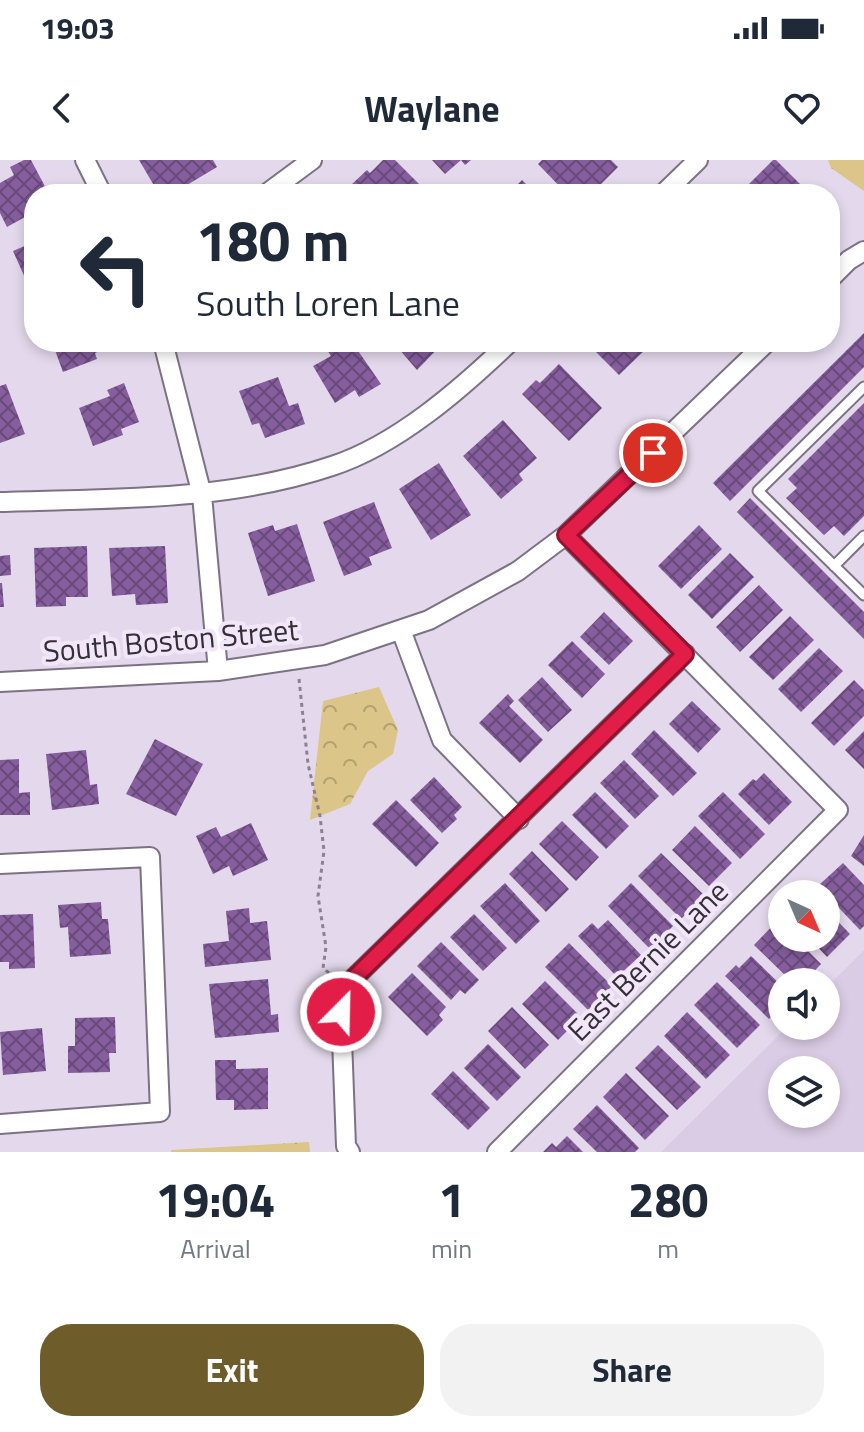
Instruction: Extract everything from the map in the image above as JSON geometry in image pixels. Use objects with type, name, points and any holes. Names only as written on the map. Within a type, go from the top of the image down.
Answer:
[{"type":"street","points":[[85,160],[97,184]]},
{"type":"street","points":[[280,184],[312,160]]},
{"type":"street","points":[[673,184],[698,160]]},
{"type":"street","points":[[840,270],[857,255],[864,234]]},
{"type":"street","points":[[166,352],[202,495],[218,671]]},
{"type":"street","points":[[0,502],[202,495],[333,466],[394,436],[469,382],[500,352]]},
{"type":"street","name":"South Boston Street","points":[[0,682],[218,671],[325,655],[401,630],[476,596],[518,571],[566,535],[757,352]]},
{"type":"street","points":[[350,1152],[346,1146],[341,1012],[355,977],[685,654],[566,535]]},
{"type":"street","points":[[401,630],[442,740],[519,819]]},
{"type":"street","name":"East Bernie Lane","points":[[497,1152],[838,810],[685,654]]},
{"type":"street","points":[[0,864],[150,857],[160,1112],[0,1124]]},
{"type":"lane","points":[[864,387],[758,491],[864,595]]},
{"type":"lane","points":[[834,566],[864,536]]},
{"type":"path","points":[[297,659],[308,764],[324,851],[318,896],[326,947],[323,968],[347,991]]},
{"type":"shaded area","points":[[864,950],[864,1152],[661,1152],[774,1040],[840,1040],[840,974]]},
{"type":"green space","points":[[828,160],[864,160],[864,191],[831,168]]},
{"type":"green space","points":[[379,687],[398,730],[393,754],[368,771],[350,804],[310,820],[323,701]]},
{"type":"green space","points":[[309,1142],[310,1152],[171,1152],[171,1150]]},
{"type":"building","points":[[31,160],[44,184],[24,184],[24,218],[7,227],[0,213],[0,183],[14,175],[10,167]]},
{"type":"building","points":[[139,160],[213,160],[217,167],[189,184],[153,184]]},
{"type":"building","points":[[383,160],[395,160],[419,184],[352,184],[367,170],[370,173]]},
{"type":"building","points":[[432,160],[461,160],[445,174]]},
{"type":"building","points":[[542,160],[611,160],[618,167],[601,184],[557,184],[538,164]]},
{"type":"building","points":[[776,160],[800,184],[749,184]]},
{"type":"building","points":[[24,246],[24,276],[13,251]]},
{"type":"building","points":[[864,333],[864,367],[730,501],[713,483]]},
{"type":"building","points":[[56,352],[97,352],[97,359],[63,372]]},
{"type":"building","points":[[328,352],[359,352],[381,384],[359,397],[355,390],[335,403],[313,366],[331,356]]},
{"type":"building","points":[[402,352],[434,352],[417,370]]},
{"type":"building","points":[[596,352],[643,352],[619,375]]},
{"type":"building","points":[[559,364],[602,408],[569,441],[522,394],[536,380],[540,383]]},
{"type":"building","points":[[278,377],[289,406],[298,403],[305,424],[265,438],[259,423],[252,425],[239,391]]},
{"type":"building","points":[[124,383],[139,422],[121,429],[123,435],[93,446],[79,408],[110,396],[107,390]]},
{"type":"building","points":[[6,384],[25,434],[0,443],[0,386]]},
{"type":"building","points":[[864,403],[864,516],[844,536],[834,526],[824,535],[786,498],[797,488],[788,479]]},
{"type":"building","points":[[503,420],[537,458],[519,474],[523,480],[501,499],[463,456]]},
{"type":"building","points":[[439,463],[471,515],[431,540],[399,489]]},
{"type":"building","points":[[750,498],[864,612],[864,639],[737,512]]},
{"type":"building","points":[[374,502],[392,548],[369,557],[372,565],[344,576],[323,522]]},
{"type":"building","points":[[297,524],[315,581],[268,596],[248,533],[273,525],[275,531]]},
{"type":"building","points":[[699,525],[722,549],[681,589],[658,566]]},
{"type":"building","points":[[87,546],[88,597],[66,597],[66,606],[36,607],[34,548]]},
{"type":"building","points":[[165,546],[168,603],[136,605],[135,594],[112,596],[109,548]]},
{"type":"building","points":[[730,553],[754,577],[712,619],[688,595]]},
{"type":"building","points":[[10,555],[11,575],[0,576],[0,556]]},
{"type":"building","points":[[2,583],[4,607],[0,607]]},
{"type":"building","points":[[759,585],[783,610],[740,652],[716,627]]},
{"type":"building","points":[[604,612],[633,641],[609,665],[580,637]]},
{"type":"building","points":[[790,616],[814,640],[773,680],[749,657]]},
{"type":"building","points":[[572,641],[605,674],[582,698],[548,665]]},
{"type":"building","points":[[819,648],[843,671],[801,712],[778,689]]},
{"type":"building","points":[[542,677],[572,710],[548,732],[518,700]]},
{"type":"building","points":[[854,680],[864,690],[864,716],[834,746],[811,723]]},
{"type":"building","points":[[508,694],[514,701],[509,706],[543,740],[520,763],[479,723]]},
{"type":"building","points":[[692,701],[721,729],[698,753],[669,724]]},
{"type":"building","points":[[654,730],[697,773],[673,796],[631,754]]},
{"type":"building","points":[[864,731],[864,769],[845,750]]},
{"type":"building","points":[[155,739],[203,764],[176,816],[126,794]]},
{"type":"building","points":[[86,750],[90,785],[97,784],[99,804],[52,810],[46,754]]},
{"type":"building","points":[[19,759],[19,793],[30,792],[30,815],[0,815],[0,760]]},
{"type":"building","points":[[624,760],[659,796],[635,819],[600,783]]},
{"type":"building","points":[[764,773],[792,802],[769,825],[738,794]]},
{"type":"building","points":[[434,777],[462,807],[454,815],[457,819],[442,833],[410,800]]},
{"type":"building","points":[[595,792],[629,826],[606,849],[572,815]]},
{"type":"building","points":[[723,792],[765,834],[740,859],[698,816]]},
{"type":"building","points":[[396,800],[439,843],[416,867],[372,824]]},
{"type":"building","points":[[562,821],[599,857],[576,881],[539,844]]},
{"type":"building","points":[[251,823],[268,860],[233,876],[229,866],[213,874],[196,836],[216,827],[221,837]]},
{"type":"building","points":[[695,826],[732,863],[709,886],[672,850]]},
{"type":"building","points":[[864,835],[864,866],[851,856]]},
{"type":"building","points":[[532,851],[569,889],[546,912],[509,874]]},
{"type":"building","points":[[661,853],[704,895],[681,919],[638,876]]},
{"type":"building","points":[[843,863],[864,885],[864,926],[860,930],[840,909],[840,880],[825,880]]},
{"type":"building","points":[[505,883],[540,921],[516,944],[480,906]]},
{"type":"building","points":[[631,883],[673,926],[650,949],[608,906]]},
{"type":"building","points":[[101,902],[102,919],[108,919],[111,954],[70,957],[68,927],[60,928],[58,905]]},
{"type":"building","points":[[249,908],[250,923],[267,921],[271,960],[205,967],[203,944],[229,941],[226,911]]},
{"type":"building","points":[[33,914],[35,968],[9,969],[9,962],[0,962],[0,915]]},
{"type":"building","points":[[474,914],[507,948],[483,971],[450,937]]},
{"type":"building","points":[[608,920],[641,955],[617,977],[578,936],[592,923],[598,929]]},
{"type":"building","points":[[840,924],[850,934],[840,944]]},
{"type":"building","points":[[768,930],[768,952],[809,952],[821,964],[817,968],[778,968],[754,945]]},
{"type":"building","points":[[441,942],[479,980],[465,994],[460,990],[451,1000],[417,966]]},
{"type":"building","points":[[569,943],[612,986],[588,1010],[545,967]]},
{"type":"building","points":[[751,956],[768,972],[768,1018],[725,976],[736,965],[739,968]]},
{"type":"building","points":[[412,973],[446,1007],[439,1015],[443,1020],[427,1036],[388,997]]},
{"type":"building","points":[[268,979],[271,1015],[278,1014],[279,1032],[215,1038],[209,984]]},
{"type":"building","points":[[545,981],[581,1017],[558,1040],[522,1004]]},
{"type":"building","points":[[717,982],[760,1025],[737,1048],[694,1005]]},
{"type":"building","points":[[512,1007],[549,1045],[525,1069],[488,1031]]},
{"type":"building","points":[[687,1012],[730,1055],[706,1079],[664,1036]]},
{"type":"building","points":[[115,1017],[116,1053],[109,1053],[110,1072],[68,1073],[68,1046],[75,1046],[75,1018]]},
{"type":"building","points":[[42,1028],[46,1071],[3,1075],[0,1032]]},
{"type":"building","points":[[488,1044],[521,1077],[497,1101],[464,1068]]},
{"type":"building","points":[[658,1045],[701,1087],[677,1110],[635,1068]]},
{"type":"building","points":[[215,1060],[236,1060],[236,1069],[268,1068],[268,1109],[234,1110],[234,1100],[216,1100]]},
{"type":"building","points":[[453,1071],[490,1108],[468,1130],[431,1094]]},
{"type":"building","points":[[626,1073],[669,1116],[645,1140],[603,1097]]},
{"type":"building","points":[[597,1105],[639,1148],[635,1152],[597,1152],[573,1129]]},
{"type":"building","points":[[567,1136],[583,1152],[543,1152],[552,1143],[556,1147]]},
{"type":"route","points":[[341,1012],[345,994],[355,977],[685,654],[566,535],[653,453]]}]
